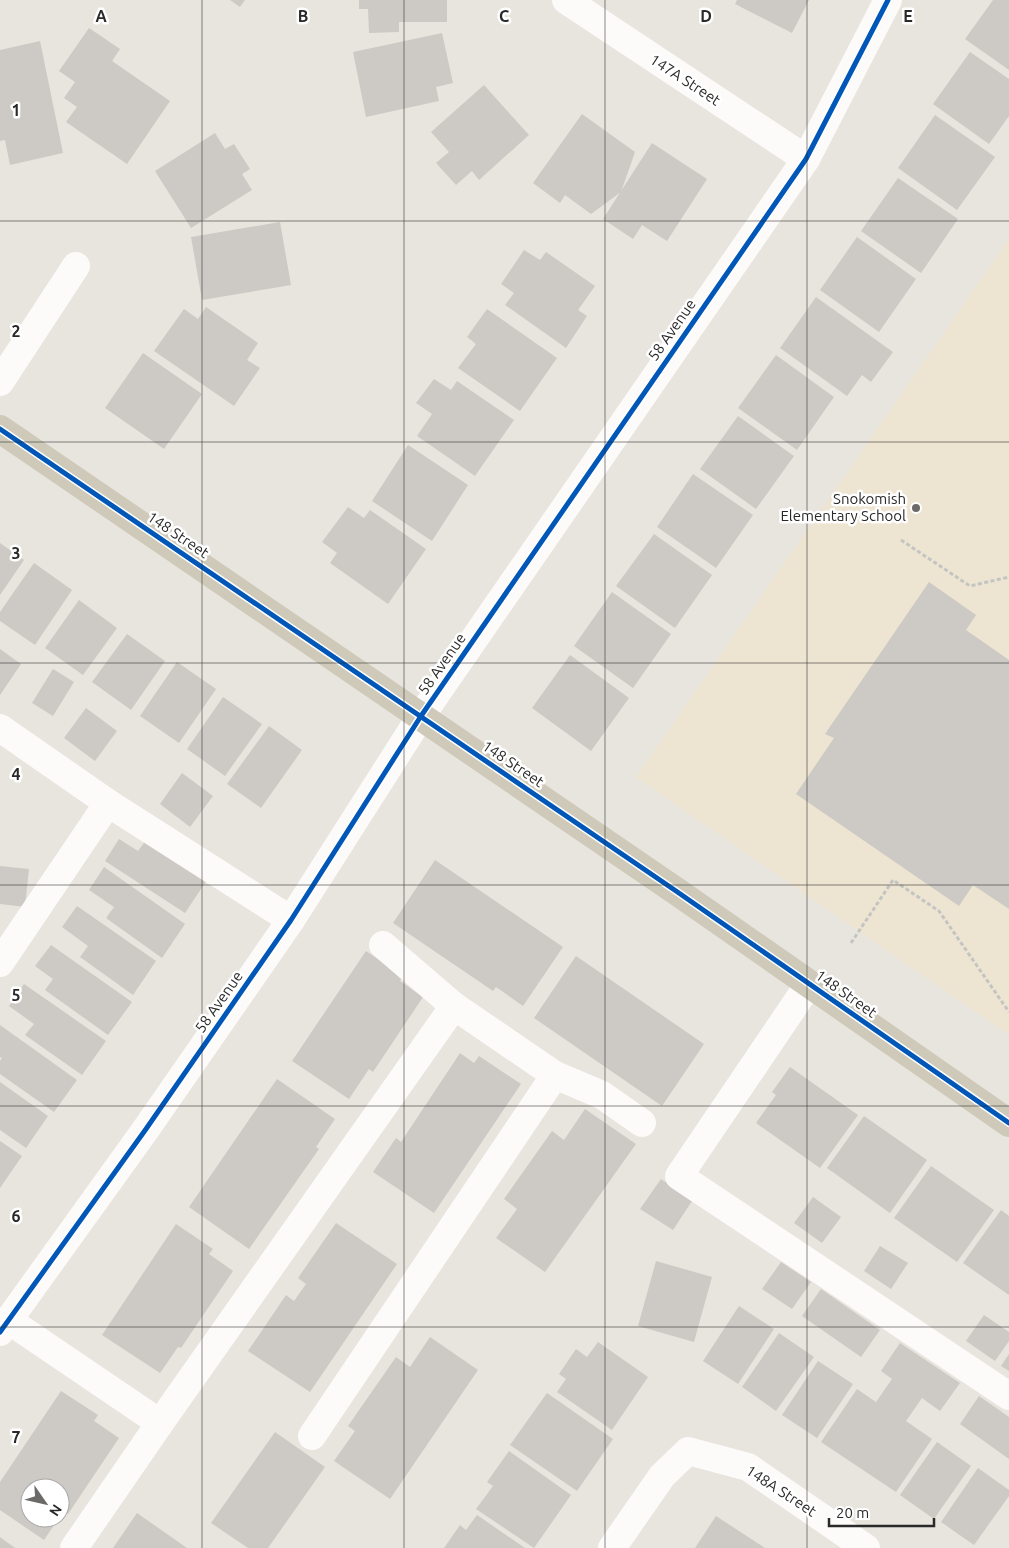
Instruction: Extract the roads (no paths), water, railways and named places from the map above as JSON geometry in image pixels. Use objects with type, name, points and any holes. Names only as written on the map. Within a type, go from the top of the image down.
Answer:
[{"type":"main road","name":"148 Street","points":[[0,428],[810,984],[1009,1123]]},
{"type":"street","name":"147A Street","points":[[566,0],[806,159]]},
{"type":"street","name":"58 Avenue","points":[[4,1326],[146,1129],[291,920],[420,716],[806,159],[888,0]]},
{"type":"street","points":[[0,382],[76,266]]},
{"type":"street","points":[[0,728],[108,803],[291,920]]},
{"type":"street","points":[[0,963],[108,803]]},
{"type":"street","points":[[383,945],[454,1006],[555,1075],[602,1096],[642,1123]]},
{"type":"street","points":[[810,984],[679,1176],[1009,1396]]},
{"type":"street","points":[[74,1548],[454,1006]]},
{"type":"street","points":[[312,1436],[555,1075]]},
{"type":"street","points":[[4,1326],[160,1424]]},
{"type":"street","name":"148A Street","points":[[612,1548],[662,1476],[688,1450],[748,1467],[866,1548]]},
{"type":"place","name":"Snokomish Elementary School","points":[[916,508]]}]
